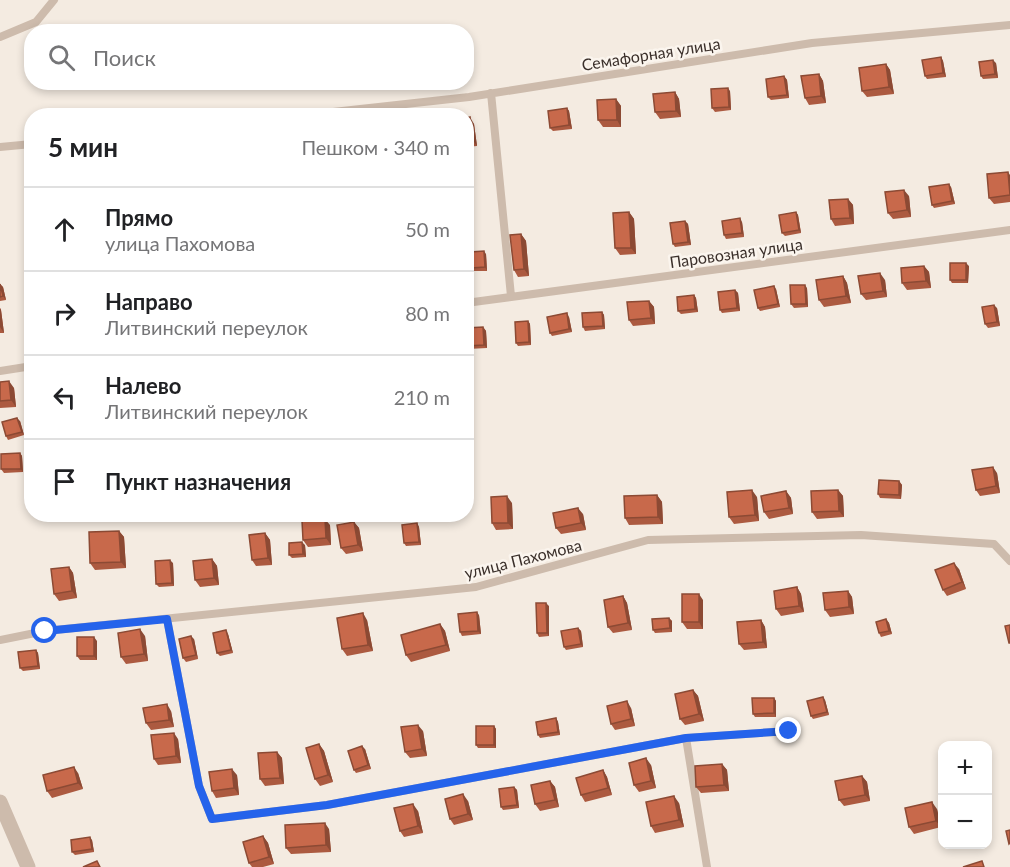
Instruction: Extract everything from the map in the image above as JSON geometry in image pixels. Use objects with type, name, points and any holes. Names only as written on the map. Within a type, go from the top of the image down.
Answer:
[{"type":"street","points":[[0,802],[28,867]]},
{"type":"lane","points":[[31,24],[36,22],[54,0]]},
{"type":"lane","name":"Семафорная улица","points":[[364,108],[491,93],[812,43],[1010,25]]},
{"type":"lane","points":[[0,37],[24,27]]},
{"type":"lane","points":[[491,93],[511,296]]},
{"type":"lane","points":[[0,147],[24,145]]},
{"type":"lane","name":"Паровозная улица","points":[[474,302],[1010,230]]},
{"type":"lane","points":[[0,371],[24,367]]},
{"type":"lane","name":"улица Пахомова","points":[[0,640],[45,631],[476,587],[648,540],[861,535],[994,544],[1010,561]]},
{"type":"lane","points":[[167,619],[199,786],[212,819],[327,805],[686,738],[789,731]]},
{"type":"lane","points":[[686,738],[707,867]]},
{"type":"building","points":[[941,57],[943,73],[925,76],[922,60]]},
{"type":"building","points":[[993,60],[995,74],[981,76],[979,62]]},
{"type":"building","points":[[886,64],[889,87],[862,91],[859,68]]},
{"type":"building","points":[[819,74],[821,96],[805,98],[801,76]]},
{"type":"building","points":[[784,76],[787,95],[768,97],[766,79]]},
{"type":"building","points":[[728,88],[729,107],[712,108],[711,89]]},
{"type":"building","points":[[675,92],[676,111],[655,112],[653,94]]},
{"type":"building","points":[[616,99],[617,120],[598,120],[597,100]]},
{"type":"building","points":[[567,108],[569,125],[550,128],[548,111]]},
{"type":"building","points":[[1008,172],[1010,195],[989,198],[987,174]]},
{"type":"building","points":[[949,184],[952,201],[932,205],[929,187]]},
{"type":"building","points":[[904,190],[907,210],[888,213],[885,192]]},
{"type":"building","points":[[848,199],[850,218],[831,219],[829,200]]},
{"type":"building","points":[[629,212],[631,248],[615,248],[613,213]]},
{"type":"building","points":[[796,212],[799,230],[782,233],[779,215]]},
{"type":"building","points":[[740,218],[742,233],[724,235],[722,221]]},
{"type":"building","points":[[685,221],[688,242],[673,244],[670,223]]},
{"type":"building","points":[[521,234],[524,269],[514,270],[510,235]]},
{"type":"building","points":[[484,251],[485,267],[474,268],[474,252]]},
{"type":"building","points":[[950,263],[966,263],[966,280],[950,280]]},
{"type":"building","points":[[924,266],[926,281],[902,283],[901,268]]},
{"type":"building","points":[[880,273],[883,291],[861,294],[858,276]]},
{"type":"building","points":[[843,276],[846,296],[819,300],[816,280]]},
{"type":"building","points":[[790,285],[805,285],[806,304],[791,304]]},
{"type":"building","points":[[774,286],[778,304],[758,308],[754,290]]},
{"type":"building","points":[[735,290],[737,308],[720,310],[718,292]]},
{"type":"building","points":[[694,295],[695,309],[678,311],[677,297]]},
{"type":"building","points":[[649,301],[651,318],[629,320],[627,302]]},
{"type":"building","points":[[994,305],[997,322],[985,324],[982,307]]},
{"type":"building","points":[[602,312],[603,326],[583,327],[582,313]]},
{"type":"building","points":[[567,313],[569,329],[550,333],[547,317]]},
{"type":"building","points":[[528,321],[529,342],[516,343],[515,322]]},
{"type":"building","points":[[483,327],[484,345],[474,346],[474,328]]},
{"type":"building","points":[[9,381],[11,400],[0,401],[0,382]]},
{"type":"building","points":[[17,418],[22,432],[6,436],[2,422]]},
{"type":"building","points":[[20,453],[21,469],[1,469],[1,454]]},
{"type":"building","points":[[993,467],[996,486],[976,490],[972,470]]},
{"type":"building","points":[[879,480],[899,481],[899,495],[878,494]]},
{"type":"building","points":[[752,490],[755,515],[729,517],[727,492]]},
{"type":"building","points":[[838,490],[839,511],[812,512],[811,491]]},
{"type":"building","points":[[786,491],[789,508],[764,512],[761,496]]},
{"type":"building","points":[[657,495],[658,517],[625,518],[624,496]]},
{"type":"building","points":[[507,496],[508,523],[492,523],[491,497]]},
{"type":"building","points":[[578,508],[581,523],[556,528],[553,513]]},
{"type":"building","points":[[302,522],[325,522],[326,538],[303,540]]},
{"type":"building","points":[[354,522],[358,545],[341,548],[337,525]]},
{"type":"building","points":[[417,523],[419,542],[404,543],[402,525]]},
{"type":"building","points":[[119,531],[121,562],[90,563],[89,532]]},
{"type":"building","points":[[265,533],[268,558],[252,560],[249,535]]},
{"type":"building","points":[[302,542],[303,554],[289,555],[289,543]]},
{"type":"building","points":[[212,559],[214,578],[195,580],[193,561]]},
{"type":"building","points":[[170,560],[172,583],[156,584],[155,561]]},
{"type":"building","points":[[954,563],[962,582],[943,590],[935,570]]},
{"type":"building","points":[[69,567],[72,591],[54,594],[51,569]]},
{"type":"building","points":[[797,587],[799,606],[776,609],[774,591]]},
{"type":"building","points":[[848,591],[849,607],[825,610],[823,593]]},
{"type":"building","points":[[682,594],[699,594],[699,622],[682,622]]},
{"type":"building","points":[[623,596],[628,623],[608,627],[604,600]]},
{"type":"building","points":[[536,603],[546,603],[547,633],[537,633]]},
{"type":"building","points":[[477,612],[478,631],[460,632],[458,614]]},
{"type":"building","points":[[363,613],[368,645],[342,649],[337,618]]},
{"type":"building","points":[[669,618],[670,628],[653,630],[652,619]]},
{"type":"building","points":[[886,619],[889,631],[879,633],[876,622]]},
{"type":"building","points":[[761,620],[763,642],[739,644],[737,622]]},
{"type":"building","points":[[440,624],[446,645],[406,655],[401,635]]},
{"type":"building","points":[[1010,625],[1010,643],[1009,643],[1005,626]]},
{"type":"building","points":[[578,628],[581,644],[564,647],[561,631]]},
{"type":"building","points":[[140,629],[144,654],[121,657],[118,633]]},
{"type":"building","points":[[226,630],[231,650],[217,653],[213,633]]},
{"type":"building","points":[[191,636],[196,655],[183,658],[179,639]]},
{"type":"building","points":[[77,637],[94,637],[94,656],[77,656]]},
{"type":"building","points":[[36,650],[38,666],[20,668],[18,652]]},
{"type":"building","points":[[693,690],[699,714],[680,719],[675,694]]},
{"type":"building","points":[[823,697],[827,712],[811,716],[807,701]]},
{"type":"building","points":[[752,698],[774,698],[774,713],[753,714]]},
{"type":"building","points":[[627,701],[631,719],[611,724],[607,706]]},
{"type":"building","points":[[167,704],[169,720],[146,723],[143,708]]},
{"type":"building","points":[[556,718],[558,732],[538,735],[536,722]]},
{"type":"building","points":[[418,725],[422,749],[405,752],[401,727]]},
{"type":"building","points":[[476,726],[494,726],[494,745],[476,745]]},
{"type":"building","points":[[174,733],[176,756],[154,759],[151,735]]},
{"type":"building","points":[[319,744],[328,775],[315,779],[306,748]]},
{"type":"building","points":[[362,746],[368,765],[354,770],[348,751]]},
{"type":"building","points":[[277,752],[280,778],[260,779],[258,753]]},
{"type":"building","points":[[646,758],[651,781],[634,785],[629,763]]},
{"type":"building","points":[[722,764],[724,785],[696,787],[695,766]]},
{"type":"building","points":[[74,767],[78,783],[47,791],[43,775]]},
{"type":"building","points":[[232,769],[234,788],[212,791],[209,772]]},
{"type":"building","points":[[603,770],[608,788],[581,795],[576,778]]},
{"type":"building","points":[[862,776],[865,795],[839,800],[835,781]]},
{"type":"building","points":[[550,781],[555,800],[535,804],[531,785]]},
{"type":"building","points":[[514,787],[517,805],[501,807],[499,789]]},
{"type":"building","points":[[463,794],[468,814],[450,819],[445,799]]},
{"type":"building","points":[[674,796],[679,820],[651,826],[646,802]]},
{"type":"building","points":[[932,802],[936,821],[909,827],[905,808]]},
{"type":"building","points":[[413,804],[418,826],[400,831],[394,808]]},
{"type":"building","points":[[325,823],[326,845],[286,848],[285,825]]},
{"type":"building","points":[[1010,830],[1010,843],[1009,844],[1006,831]]},
{"type":"building","points":[[263,836],[269,857],[249,863],[243,842]]},
{"type":"building","points":[[90,837],[92,849],[72,852],[71,840]]},
{"type":"building","points":[[97,861],[100,867],[83,867]]},
{"type":"building","points":[[982,861],[984,867],[963,867]]},
{"type":"route","points":[[45,631],[167,619],[199,786],[212,819],[327,805],[686,738],[789,731]]}]
